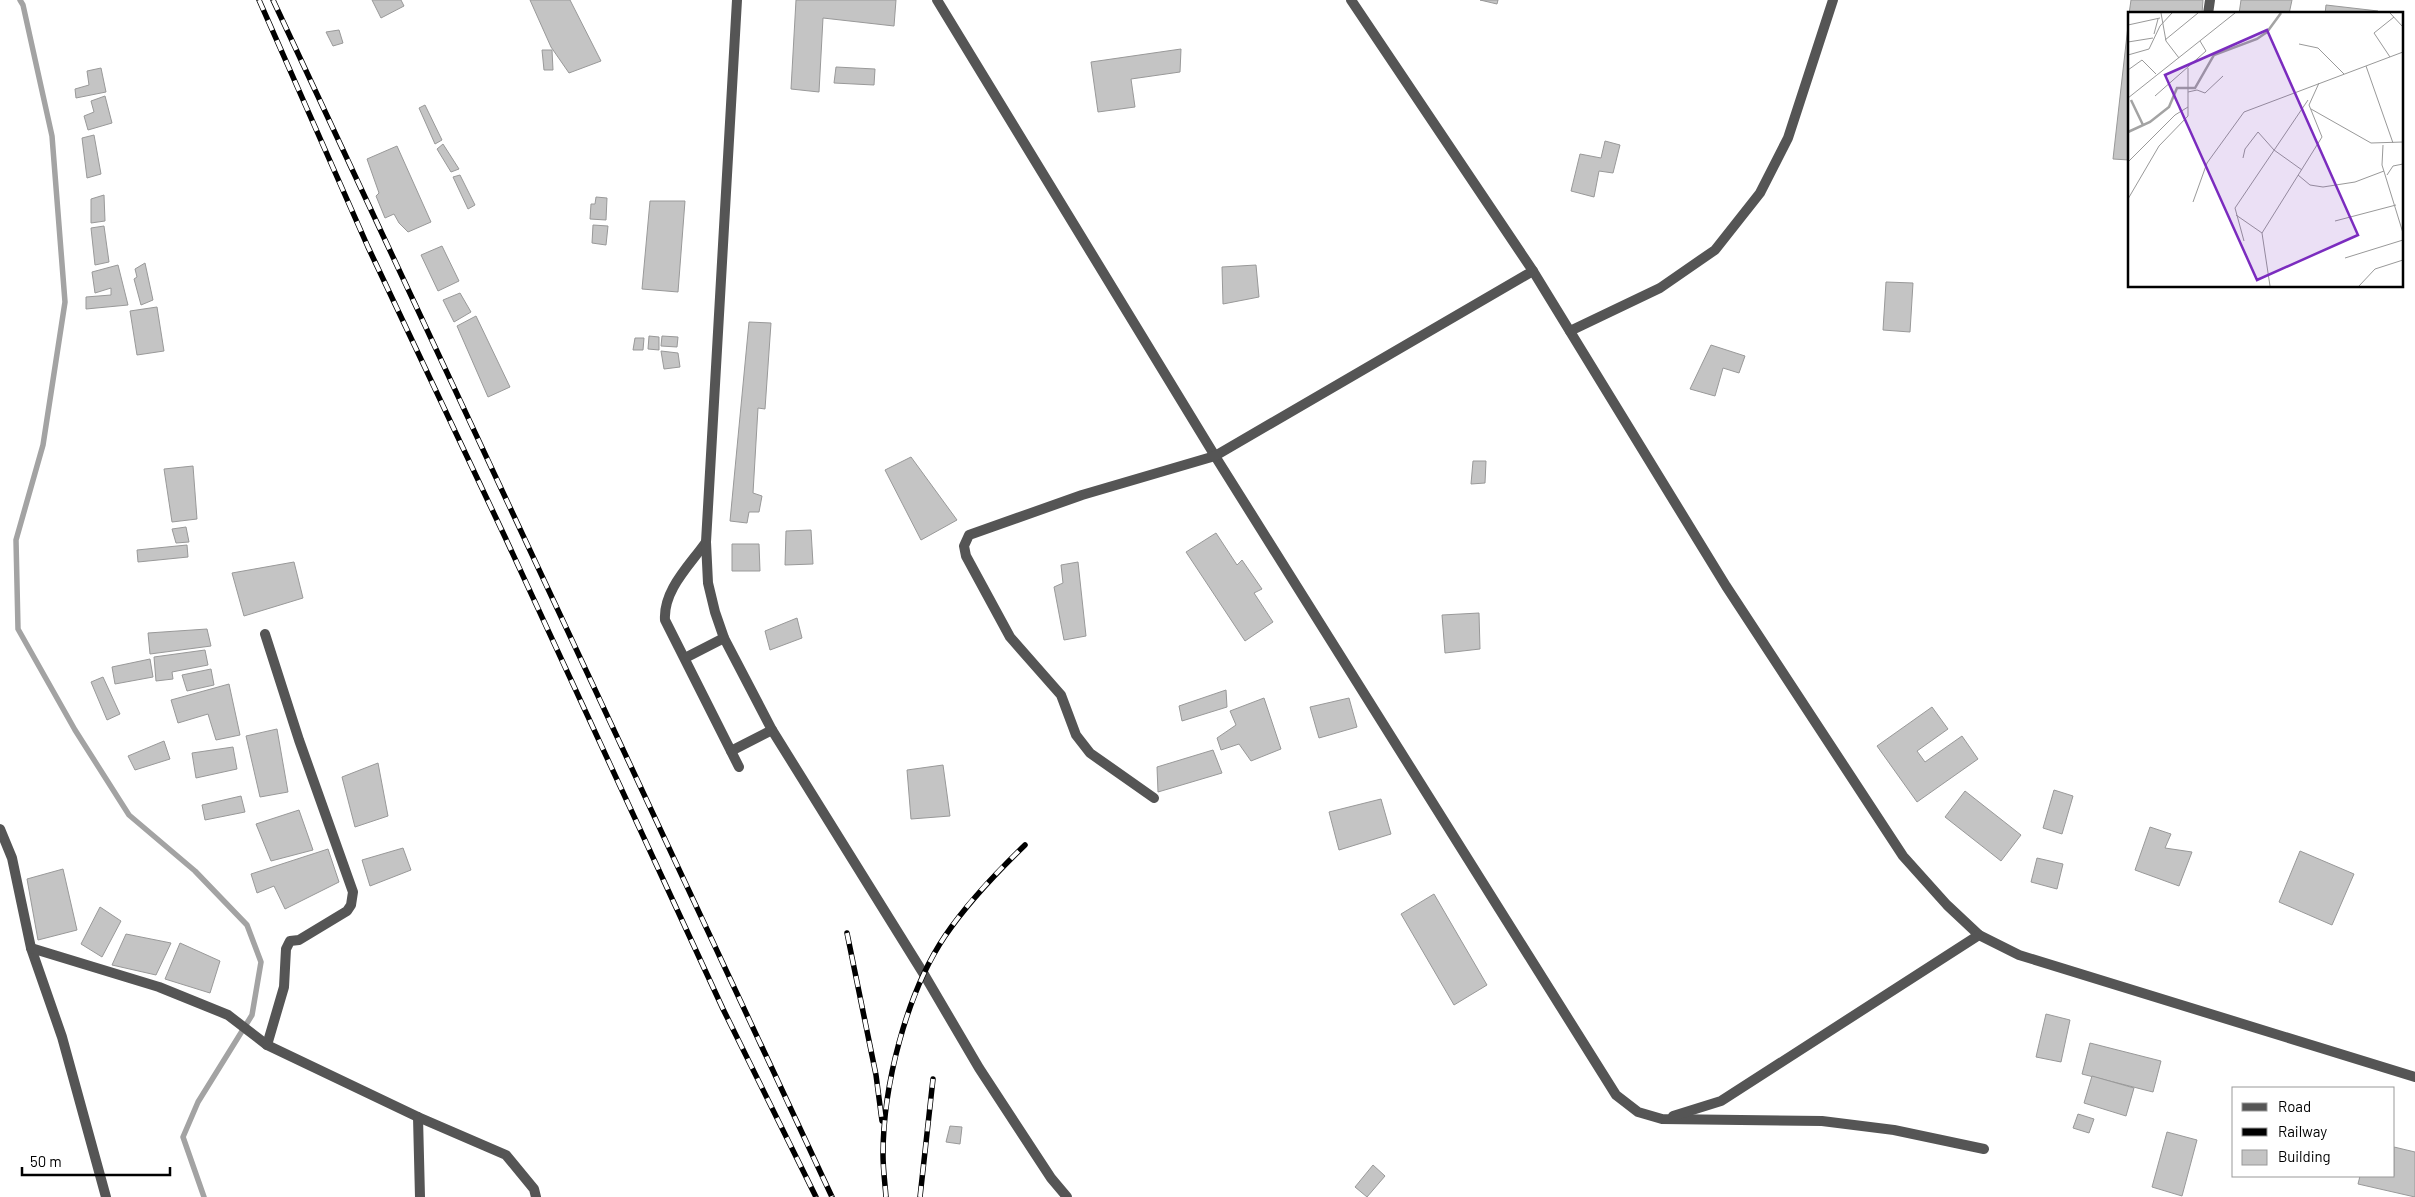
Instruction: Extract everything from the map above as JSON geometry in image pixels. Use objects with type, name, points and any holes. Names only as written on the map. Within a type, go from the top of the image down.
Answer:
[{"type":"street","points":[[737,0],[706,542],[708,582],[715,612],[724,638],[790,763],[925,976],[979,1068],[1051,1178],[1067,1197]]},
{"type":"street","points":[[937,0],[1215,456],[1616,1095],[1638,1112],[1662,1119],[1822,1121],[1894,1130],[1984,1149]]},
{"type":"street","points":[[1351,0],[1533,271],[1726,586],[1903,856],[1946,905],[1978,935],[2019,955],[2415,1078]]},
{"type":"street","points":[[1570,331],[1660,288],[1716,250],[1760,193],[1788,138],[1833,0]]},
{"type":"street","points":[[1154,798],[1104,764],[1076,735],[1061,695],[1010,637],[1001,623],[966,556],[964,546],[969,535],[1082,495],[1215,456],[1533,271]]},
{"type":"street","points":[[706,542],[672,590],[664,607],[665,620],[739,768]]},
{"type":"street","points":[[265,634],[299,740],[352,892],[351,905],[347,912],[299,940],[290,941],[286,949],[284,987],[267,1045]]},
{"type":"street","points":[[685,658],[724,638]]},
{"type":"street","points":[[731,751],[772,730]]},
{"type":"street","points":[[0,829],[12,858],[31,948],[62,1037],[106,1197]]},
{"type":"street","points":[[1662,1119],[1721,1101],[1978,935]]},
{"type":"street","points":[[31,948],[159,987],[228,1015],[267,1045],[418,1117],[506,1155],[534,1189],[536,1197]]},
{"type":"street","points":[[418,1117],[420,1197]]},
{"type":"building","points":[[372,0],[401,0],[404,6],[381,18]]},
{"type":"building","points":[[530,0],[570,0],[601,61],[569,73],[551,47]]},
{"type":"building","points":[[796,0],[896,0],[894,26],[823,18],[819,92],[791,89]]},
{"type":"building","points":[[1480,0],[1498,0],[1497,4]]},
{"type":"building","points":[[2131,0],[2203,0],[2202,12],[2129,12]]},
{"type":"building","points":[[2241,0],[2292,0],[2289,12],[2239,12]]},
{"type":"building","points":[[2326,5],[2378,11],[2378,12],[2325,12]]},
{"type":"building","points":[[2128,26],[2128,160],[2113,159]]},
{"type":"building","points":[[339,30],[343,43],[333,46],[326,32]]},
{"type":"building","points":[[1181,49],[1180,72],[1131,79],[1135,107],[1098,112],[1091,62]]},
{"type":"building","points":[[542,50],[552,50],[553,70],[544,70]]},
{"type":"building","points":[[836,67],[875,69],[874,85],[834,83]]},
{"type":"building","points":[[101,68],[106,92],[76,98],[75,89],[89,85],[87,71]]},
{"type":"building","points":[[105,96],[112,123],[88,130],[84,116],[94,112],[91,101]]},
{"type":"building","points":[[425,105],[442,140],[435,144],[419,108]]},
{"type":"building","points":[[94,135],[101,174],[87,178],[82,138]]},
{"type":"building","points":[[1605,141],[1620,145],[1613,173],[1599,171],[1594,197],[1571,191],[1580,154],[1601,158]]},
{"type":"building","points":[[443,144],[459,169],[451,172],[437,149]]},
{"type":"building","points":[[397,146],[431,222],[408,232],[399,223],[394,214],[385,218],[376,196],[379,193],[367,159]]},
{"type":"building","points":[[460,175],[475,205],[468,209],[453,177]]},
{"type":"building","points":[[104,195],[105,221],[91,223],[91,199]]},
{"type":"building","points":[[596,197],[607,198],[606,220],[590,219],[591,204],[595,204]]},
{"type":"building","points":[[650,201],[685,201],[678,292],[642,289]]},
{"type":"building","points":[[593,225],[608,226],[606,245],[592,243]]},
{"type":"building","points":[[104,226],[109,262],[95,265],[91,228]]},
{"type":"building","points":[[442,246],[459,281],[438,291],[421,255]]},
{"type":"building","points":[[145,263],[153,300],[141,305],[134,279],[137,277],[135,269]]},
{"type":"building","points":[[118,265],[128,305],[86,309],[86,297],[111,295],[111,288],[95,293],[92,272]]},
{"type":"building","points":[[1256,265],[1259,297],[1223,304],[1222,267]]},
{"type":"building","points":[[1886,282],[1913,283],[1910,332],[1883,330]]},
{"type":"building","points":[[460,293],[471,312],[454,322],[443,300]]},
{"type":"building","points":[[157,307],[164,351],[137,355],[130,311]]},
{"type":"building","points":[[476,316],[510,387],[488,397],[457,326]]},
{"type":"building","points":[[749,322],[771,323],[765,409],[758,408],[753,493],[762,496],[759,512],[749,512],[747,523],[730,521]]},
{"type":"building","points":[[649,336],[659,337],[659,350],[648,349]]},
{"type":"building","points":[[662,336],[678,337],[677,347],[661,346]]},
{"type":"building","points":[[635,338],[644,338],[643,350],[633,350]]},
{"type":"building","points":[[1711,345],[1745,356],[1739,373],[1723,368],[1715,396],[1690,389]]},
{"type":"building","points":[[661,351],[678,353],[680,367],[664,369]]},
{"type":"building","points":[[911,457],[957,520],[921,540],[885,470]]},
{"type":"building","points":[[1473,461],[1486,461],[1485,483],[1471,484]]},
{"type":"building","points":[[193,466],[197,519],[172,522],[164,469]]},
{"type":"building","points":[[186,527],[189,542],[176,543],[172,529]]},
{"type":"building","points":[[811,530],[813,564],[785,565],[786,531]]},
{"type":"building","points":[[1216,533],[1237,565],[1242,560],[1262,589],[1254,593],[1273,622],[1245,641],[1186,552]]},
{"type":"building","points":[[732,544],[759,544],[760,571],[732,571]]},
{"type":"building","points":[[187,545],[188,557],[138,562],[137,550]]},
{"type":"building","points":[[294,562],[303,598],[244,616],[232,573]]},
{"type":"building","points":[[1078,562],[1086,636],[1064,640],[1054,587],[1063,583],[1061,565]]},
{"type":"building","points":[[1479,613],[1480,649],[1445,653],[1442,615]]},
{"type":"building","points":[[797,618],[802,638],[770,650],[765,631]]},
{"type":"building","points":[[207,629],[211,646],[150,654],[148,633]]},
{"type":"building","points":[[205,650],[208,665],[172,672],[173,679],[156,681],[154,657]]},
{"type":"building","points":[[150,659],[153,677],[115,684],[112,667]]},
{"type":"building","points":[[211,669],[214,685],[187,691],[182,675]]},
{"type":"building","points":[[103,677],[120,714],[107,720],[91,682]]},
{"type":"building","points":[[229,684],[240,735],[216,740],[208,714],[178,723],[171,700]]},
{"type":"building","points":[[1226,690],[1227,707],[1182,721],[1179,706]]},
{"type":"building","points":[[1264,698],[1281,749],[1251,761],[1239,744],[1221,750],[1217,738],[1236,725],[1230,711]]},
{"type":"building","points":[[1349,698],[1357,727],[1319,738],[1310,707]]},
{"type":"building","points":[[1932,707],[1948,729],[1917,751],[1925,762],[1962,736],[1978,759],[1917,802],[1877,746]]},
{"type":"building","points":[[277,729],[288,792],[260,797],[246,736]]},
{"type":"building","points":[[164,741],[170,759],[135,770],[128,756]]},
{"type":"building","points":[[233,747],[237,769],[196,778],[192,753]]},
{"type":"building","points":[[1213,750],[1222,773],[1158,792],[1157,767]]},
{"type":"building","points":[[378,763],[388,816],[355,827],[342,777]]},
{"type":"building","points":[[943,765],[950,816],[911,819],[907,770]]},
{"type":"building","points":[[2054,790],[2073,796],[2062,834],[2043,828]]},
{"type":"building","points":[[1965,791],[2021,835],[2001,861],[1945,817]]},
{"type":"building","points":[[241,796],[245,812],[205,820],[202,805]]},
{"type":"building","points":[[1381,799],[1391,834],[1339,850],[1329,812]]},
{"type":"building","points":[[299,810],[313,850],[271,861],[256,824]]},
{"type":"building","points":[[2150,827],[2171,834],[2165,848],[2192,852],[2179,886],[2135,870]]},
{"type":"building","points":[[403,848],[411,870],[370,886],[362,860]]},
{"type":"building","points":[[328,849],[339,882],[285,909],[274,886],[257,893],[251,874]]},
{"type":"building","points":[[2300,851],[2354,874],[2332,925],[2279,902]]},
{"type":"building","points":[[2037,858],[2063,864],[2057,889],[2031,882]]},
{"type":"building","points":[[63,869],[77,930],[38,940],[27,879]]},
{"type":"building","points":[[1434,894],[1487,985],[1454,1005],[1401,914]]},
{"type":"building","points":[[100,907],[121,921],[102,957],[81,944]]},
{"type":"building","points":[[126,934],[171,943],[156,975],[112,965]]},
{"type":"building","points":[[180,943],[220,961],[210,993],[165,979]]},
{"type":"building","points":[[2046,1014],[2070,1020],[2061,1062],[2036,1057]]},
{"type":"building","points":[[2090,1043],[2161,1061],[2153,1092],[2082,1074]]},
{"type":"building","points":[[2092,1076],[2134,1088],[2126,1116],[2084,1103]]},
{"type":"building","points":[[2078,1114],[2094,1119],[2089,1133],[2073,1128]]},
{"type":"building","points":[[950,1126],[962,1127],[960,1144],[946,1142]]},
{"type":"building","points":[[2167,1132],[2197,1140],[2182,1196],[2152,1187]]},
{"type":"building","points":[[2395,1147],[2415,1152],[2415,1197],[2358,1184],[2360,1177],[2395,1177]]},
{"type":"building","points":[[1373,1165],[1385,1176],[1367,1197],[1355,1187]]},
{"type":"waterway","points":[[20,0],[23,5],[52,136],[65,302],[43,445],[16,540],[18,629],[75,730],[129,815],[195,871],[247,925],[261,962],[252,1015],[198,1102],[183,1137],[204,1197]]},
{"type":"railway","points":[[259,0],[368,247],[505,537],[723,1009],[816,1197]]},
{"type":"railway","points":[[273,0],[832,1197]]},
{"type":"railway","points":[[886,1197],[883,1155],[887,1100],[899,1041],[919,985],[931,959],[963,911],[1025,845]]},
{"type":"railway","points":[[847,933],[876,1075],[882,1121]]},
{"type":"railway","points":[[920,1197],[933,1079]]}]
